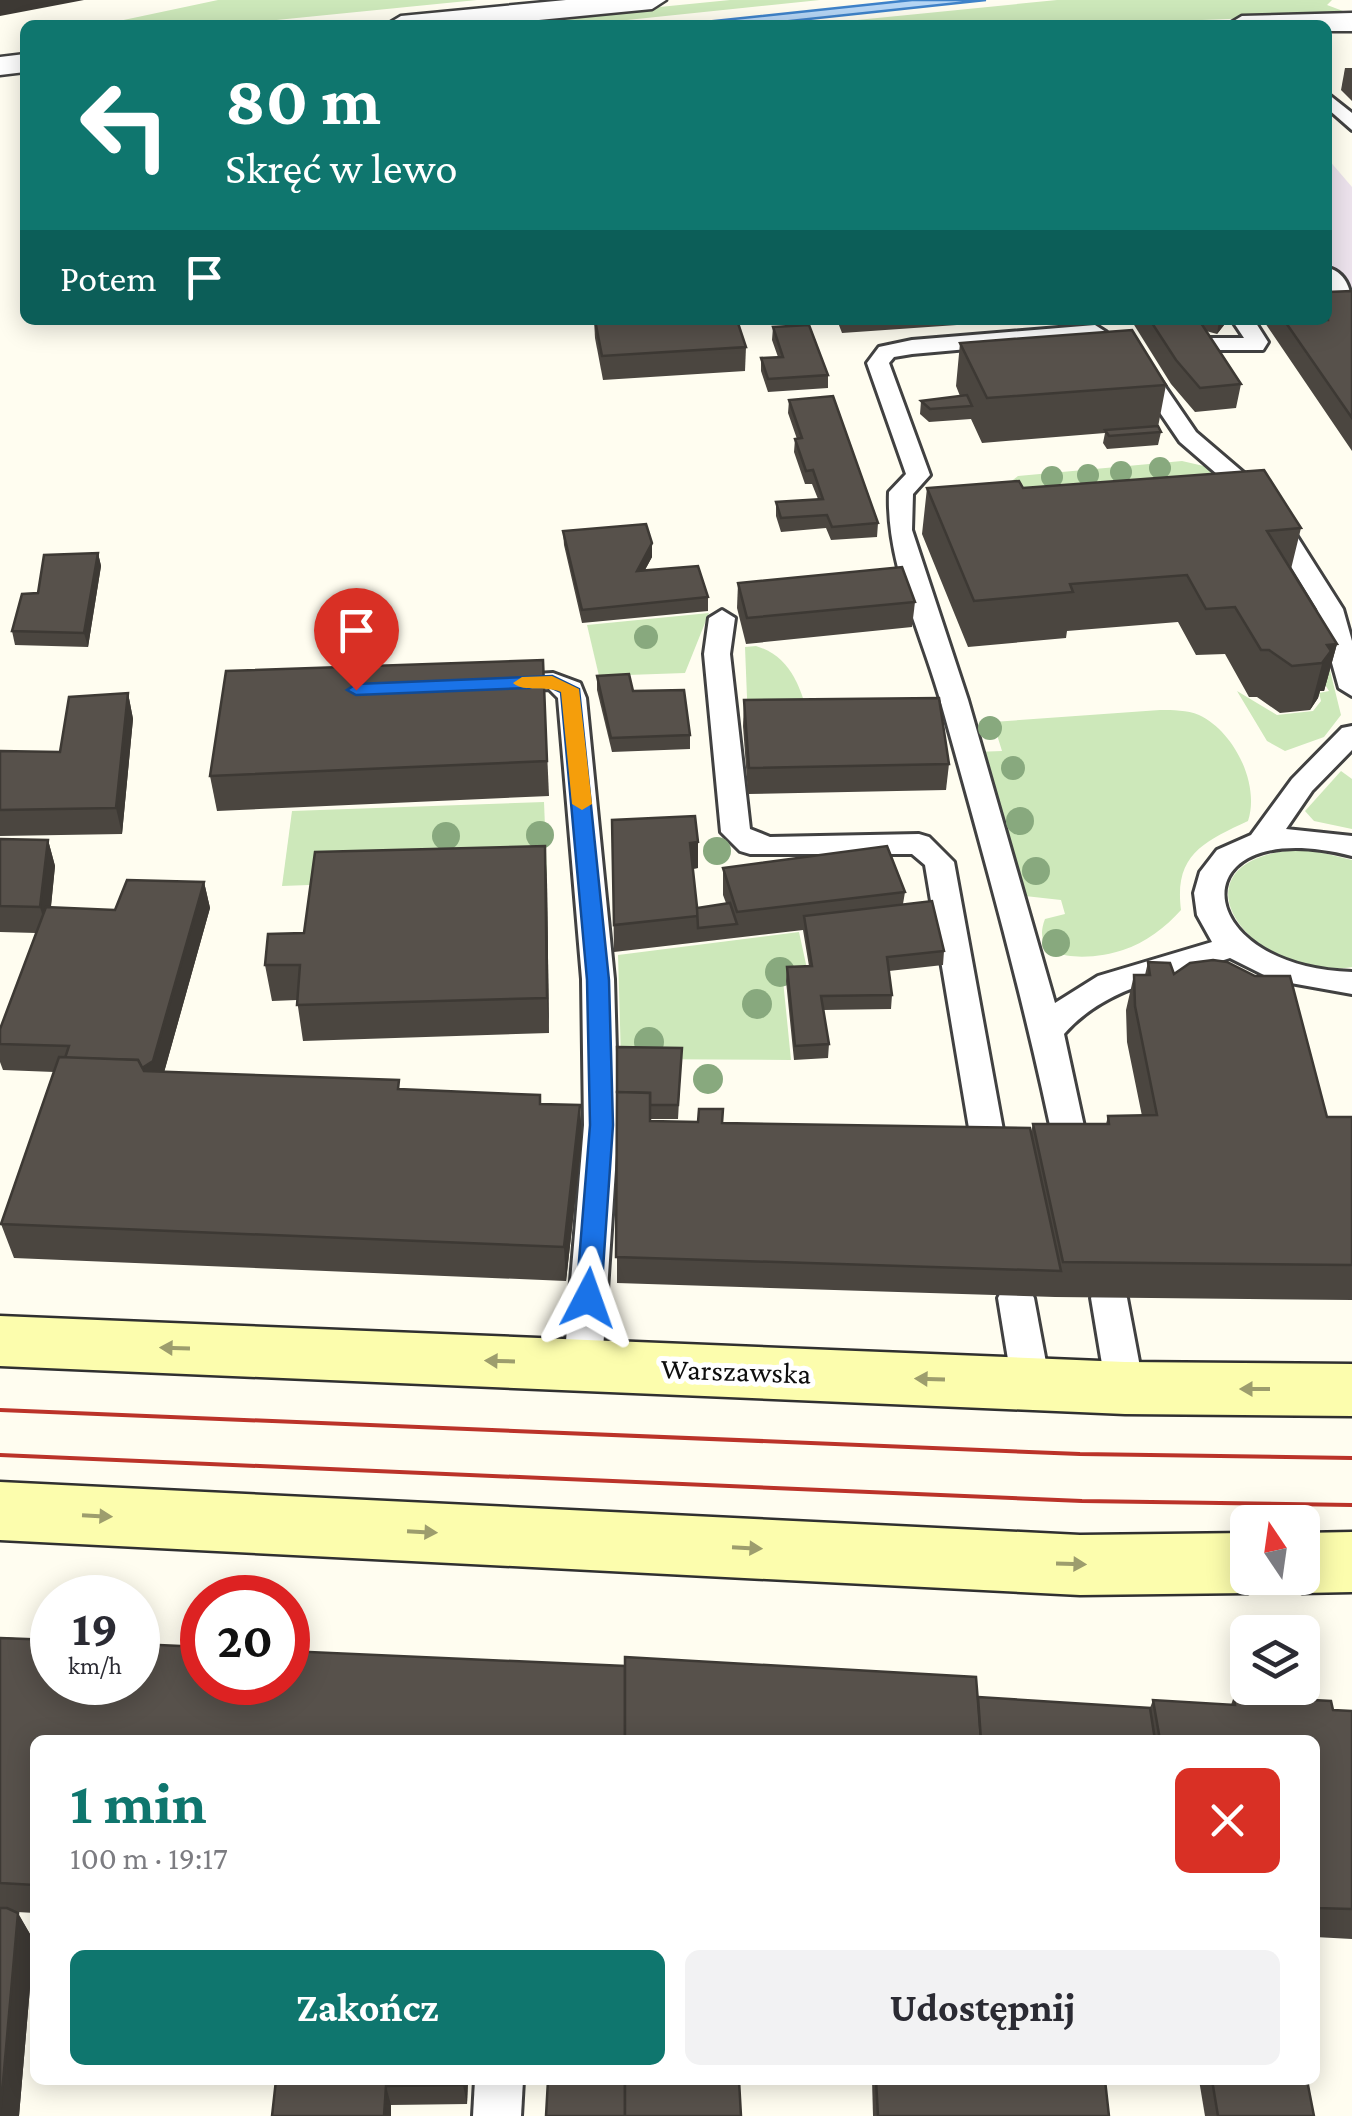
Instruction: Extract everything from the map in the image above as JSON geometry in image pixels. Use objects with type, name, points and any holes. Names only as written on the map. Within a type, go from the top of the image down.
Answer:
[{"type":"street","points":[[450,20],[648,0]]},
{"type":"street","name":"Warszawska","points":[[0,1342],[1126,1388],[1352,1390]]},
{"type":"street","points":[[0,1511],[1080,1565],[1230,1563]]},
{"type":"street","points":[[1320,1562],[1352,1562]]},
{"type":"lane","points":[[1332,103],[1352,124]]},
{"type":"lane","points":[[1332,279],[1352,305]]},
{"type":"lane","points":[[1206,345],[1255,345],[1258,342],[1246,325]]},
{"type":"lane","points":[[1074,1160],[1047,1032],[954,700],[900,530],[901,492],[918,475],[878,362],[887,352],[912,347],[1102,338],[1136,362],[1188,436],[1263,502],[1330,609],[1352,688]]},
{"type":"lane","points":[[722,618],[717,654],[736,832],[750,844],[770,847],[919,844],[940,862],[990,1152]]},
{"type":"lane","points":[[474,685],[552,682],[570,689],[572,698],[598,980],[601,1125],[583,1365]]},
{"type":"lane","points":[[1262,841],[1302,785],[1349,744]]},
{"type":"lane","points":[[1352,846],[1296,837],[1262,841],[1224,862],[1215,872],[1209,896],[1216,920],[1234,945],[1262,964],[1296,978],[1352,983]]},
{"type":"lane","points":[[1047,1032],[1063,1011],[1110,980],[1199,959],[1234,945]]},
{"type":"lane","points":[[1016,1298],[1031,1384]]},
{"type":"lane","points":[[1109,1298],[1126,1388]]},
{"type":"lane","points":[[497,2116],[499,2085]]},
{"type":"shaded area","points":[[1332,164],[1352,187],[1352,310],[1332,312]]},
{"type":"green space","points":[[218,0],[477,0],[277,20],[124,20]]},
{"type":"green space","points":[[730,0],[820,0],[627,20],[528,20]]},
{"type":"green space","points":[[1057,0],[1332,0],[1327,5],[1351,14],[1200,20],[857,20]]},
{"type":"green space","points":[[1182,461],[1208,467],[1225,478],[1027,524],[1004,487],[1018,476]]},
{"type":"green space","points":[[709,613],[685,673],[599,676],[587,625]]},
{"type":"green space","points":[[1323,642],[1341,715],[1324,737],[1285,751],[1267,741],[1237,691],[1277,715],[1313,711],[1321,701],[1319,693],[1329,691],[1300,645]]},
{"type":"green space","points":[[756,646],[787,666],[810,722],[748,723],[745,647]]},
{"type":"green space","points":[[1160,710],[1199,715],[1224,734],[1247,776],[1251,807],[1248,821],[1195,853],[1182,876],[1181,910],[1155,934],[1131,947],[1096,956],[1054,952],[1042,934],[1045,919],[1065,914],[1061,900],[1016,895],[975,752],[1002,751],[993,722]]},
{"type":"green space","points":[[1341,771],[1352,779],[1352,829],[1314,821],[1305,811]]},
{"type":"green space","points":[[544,802],[547,876],[282,886],[292,811]]},
{"type":"green space","points":[[1307,849],[1352,860],[1352,967],[1314,967],[1280,957],[1253,939],[1235,917],[1228,893],[1236,872],[1262,856]]},
{"type":"green space","points":[[799,932],[809,978],[783,980],[791,1060],[621,1059],[618,955]]},
{"type":"water","points":[[912,0],[986,0],[799,20],[723,20]]},
{"type":"building","points":[[1352,291],[1352,418],[1287,325],[1332,325],[1332,292]]},
{"type":"building","points":[[596,325],[739,325],[746,347],[602,356]]},
{"type":"building","points":[[809,325],[828,375],[768,379],[761,358],[783,357],[773,327]]},
{"type":"building","points":[[1153,325],[1202,325],[1241,384],[1200,388]]},
{"type":"building","points":[[1132,330],[1166,385],[987,398],[960,343]]},
{"type":"building","points":[[967,395],[972,406],[930,409],[921,401]]},
{"type":"building","points":[[833,396],[878,523],[832,527],[827,515],[781,518],[776,502],[823,499],[813,470],[806,471],[795,439],[802,438],[789,400]]},
{"type":"building","points":[[1158,426],[1161,432],[1109,436],[1105,430]]},
{"type":"building","points":[[1264,470],[1301,528],[1267,531],[1337,644],[1327,645],[1331,651],[1322,663],[1292,666],[1269,650],[1261,650],[1235,607],[1206,609],[1187,575],[1070,584],[1073,592],[974,601],[927,488],[1019,481],[1023,488]]},
{"type":"building","points":[[646,524],[652,543],[637,571],[698,566],[708,597],[582,610],[563,531]]},
{"type":"building","points":[[98,553],[84,633],[12,631],[22,594],[38,593],[44,555]]},
{"type":"building","points":[[902,567],[915,602],[747,618],[738,583]]},
{"type":"building","points":[[543,660],[547,761],[210,776],[226,671]]},
{"type":"building","points":[[629,674],[633,691],[684,690],[690,735],[611,738],[597,676]]},
{"type":"building","points":[[128,693],[116,808],[0,810],[0,751],[60,752],[69,697]]},
{"type":"building","points":[[939,698],[949,764],[749,768],[744,700]]},
{"type":"building","points":[[695,816],[698,842],[690,843],[698,916],[614,925],[612,820]]},
{"type":"building","points":[[0,839],[48,840],[40,907],[0,906]]},
{"type":"building","points":[[545,846],[547,998],[297,1005],[300,965],[265,965],[268,934],[304,933],[315,852]]},
{"type":"building","points":[[887,846],[905,892],[737,912],[723,868]]},
{"type":"building","points":[[127,880],[204,882],[153,1061],[142,1068],[138,1060],[65,1058],[69,1046],[0,1044],[0,1029],[46,907],[115,910]]},
{"type":"building","points":[[932,901],[944,951],[887,957],[892,995],[821,996],[829,1044],[795,1046],[787,967],[812,966],[804,916]]},
{"type":"building","points":[[730,903],[737,924],[698,928],[697,908]]},
{"type":"building","points":[[1148,962],[1170,963],[1174,974],[1190,963],[1227,962],[1255,976],[1290,976],[1327,1117],[1352,1117],[1352,1265],[1063,1262],[1033,1124],[1109,1124],[1108,1116],[1157,1115],[1135,1006],[1134,975],[1150,975]]},
{"type":"building","points":[[617,1047],[682,1048],[678,1105],[650,1105],[650,1093],[617,1092]]},
{"type":"building","points":[[59,1057],[138,1060],[144,1071],[399,1080],[398,1089],[540,1095],[540,1104],[580,1105],[564,1247],[1,1224]]},
{"type":"building","points":[[617,1092],[650,1093],[650,1121],[698,1122],[699,1109],[723,1109],[722,1123],[1030,1128],[1061,1271],[616,1257]]},
{"type":"building","points":[[0,1638],[30,1639],[30,1705],[160,1705],[160,1645],[180,1646],[180,1705],[310,1705],[310,1652],[625,1666],[625,1735],[30,1735],[30,1885],[0,1883]]},
{"type":"building","points":[[625,1657],[976,1677],[981,1735],[625,1735]]},
{"type":"building","points":[[978,1697],[1150,1708],[1154,1735],[981,1735]]},
{"type":"building","points":[[1153,1700],[1230,1705],[1320,1705],[1320,1700],[1331,1701],[1333,1710],[1352,1711],[1352,1909],[1320,1908],[1320,1735],[1159,1735]]},
{"type":"building","points":[[0,1908],[18,1913],[0,2116]]},
{"type":"building","points":[[275,2085],[463,2085],[386,2086],[384,2116],[272,2116]]},
{"type":"building","points":[[548,2085],[625,2085],[625,2116],[546,2116]]},
{"type":"building","points":[[625,2085],[739,2085],[741,2116],[625,2116]]},
{"type":"building","points":[[876,2085],[1106,2085],[1109,2116],[878,2116]]},
{"type":"building","points":[[1213,2085],[1308,2085],[1314,2116],[1218,2116]]},
{"type":"tram line","points":[[0,1410],[1080,1454],[1352,1458]]},
{"type":"tram line","points":[[0,1455],[1082,1501],[1352,1505]]},
{"type":"slow traffic","points":[[522,683],[552,682],[570,689],[582,804]]},
{"type":"route","points":[[356,690],[552,682],[570,689],[598,980],[601,1125],[588,1298]]}]
